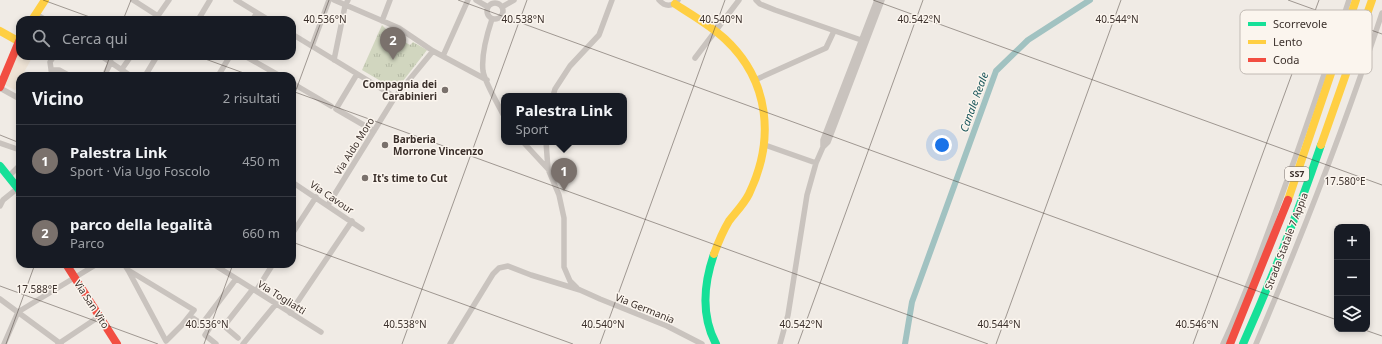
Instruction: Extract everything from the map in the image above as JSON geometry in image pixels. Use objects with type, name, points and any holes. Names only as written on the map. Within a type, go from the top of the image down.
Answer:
[{"type":"main road","points":[[35,16],[45,0]]},
{"type":"main road","name":"Strada Statale 7 Appia","points":[[1353,10],[1356,0]]},
{"type":"main road","name":"Strada Statale 7 Appia","points":[[1369,10],[1372,0]]},
{"type":"main road","points":[[676,2],[715,31],[737,51],[755,80],[764,105],[766,131],[765,145],[757,176],[747,197],[718,241],[710,263],[706,286],[706,313],[710,334],[716,344]]},
{"type":"main road","points":[[0,31],[16,39]]},
{"type":"main road","points":[[0,88],[16,48]]},
{"type":"main road","name":"Strada Statale 7 Appia","points":[[1230,344],[1285,210],[1331,74]]},
{"type":"main road","name":"Strada Statale 7 Appia","points":[[1243,344],[1261,304],[1308,183],[1346,74]]},
{"type":"main road","points":[[0,166],[16,184]]},
{"type":"main road","name":"Via San Vito","points":[[68,268],[117,344]]},
{"type":"street","points":[[133,0],[154,16]]},
{"type":"street","points":[[158,16],[169,0]]},
{"type":"street","points":[[200,16],[210,0]]},
{"type":"street","points":[[236,0],[262,16]]},
{"type":"street","points":[[312,46],[329,0]]},
{"type":"street","points":[[334,0],[346,3],[398,28],[433,51],[487,80]]},
{"type":"street","points":[[382,21],[390,0]]},
{"type":"street","points":[[443,56],[468,0]]},
{"type":"street","points":[[476,0],[488,7]]},
{"type":"street","points":[[502,7],[514,0]]},
{"type":"street","points":[[554,93],[570,66],[599,35],[612,0]]},
{"type":"street","points":[[658,0],[666,5],[676,2]]},
{"type":"street","points":[[695,58],[739,0]]},
{"type":"street","points":[[756,0],[760,4],[775,10],[861,40]]},
{"type":"street","points":[[823,147],[823,140],[877,0]]},
{"type":"street","points":[[780,344],[788,315],[807,196],[816,162],[823,147],[828,142],[882,0]]},
{"type":"street","points":[[1346,10],[1349,0]]},
{"type":"street","points":[[334,60],[346,3]]},
{"type":"street","points":[[494,3],[498,3],[502,7],[503,14],[500,18],[497,20],[489,17],[487,13],[488,7],[494,3]]},
{"type":"street","points":[[1372,42],[1382,13]]},
{"type":"street","points":[[492,19],[484,50],[484,71],[501,110]]},
{"type":"street","points":[[755,80],[826,48],[834,31]]},
{"type":"street","points":[[296,36],[395,97]]},
{"type":"street","name":"Via Aldo Moro","points":[[328,205],[395,97],[433,51]]},
{"type":"street","points":[[51,60],[50,62],[52,72]]},
{"type":"street","points":[[108,60],[125,72]]},
{"type":"street","points":[[122,69],[128,60]]},
{"type":"street","points":[[147,72],[155,60]]},
{"type":"street","points":[[220,72],[228,60]]},
{"type":"street","points":[[252,60],[273,72]]},
{"type":"street","points":[[106,72],[111,62]]},
{"type":"street","points":[[357,74],[336,109],[374,131]]},
{"type":"street","points":[[1223,344],[1234,321],[1271,225],[1324,74]]},
{"type":"street","points":[[1256,344],[1327,170],[1361,74]]},
{"type":"street","points":[[296,85],[331,106]]},
{"type":"street","points":[[0,88],[16,97]]},
{"type":"street","points":[[0,143],[16,149]]},
{"type":"street","points":[[526,145],[548,169]]},
{"type":"street","points":[[546,145],[548,169],[559,195],[564,218],[564,268],[570,281],[580,290]]},
{"type":"street","points":[[765,145],[816,162]]},
{"type":"street","points":[[9,176],[16,169]]},
{"type":"street","name":"Via Cavour","points":[[296,184],[362,229]]},
{"type":"street","points":[[0,206],[3,200],[16,189]]},
{"type":"street","points":[[296,228],[316,197]]},
{"type":"street","points":[[290,312],[352,221]]},
{"type":"street","name":"Via Germania","points":[[450,344],[493,274],[499,268],[508,266],[531,275],[580,290],[667,326],[702,344]]},
{"type":"street","points":[[4,344],[18,312],[90,268]]},
{"type":"street","name":"Via Togliatti","points":[[219,268],[321,332]]},
{"type":"street","points":[[238,338],[224,326],[270,268]]},
{"type":"street","points":[[128,270],[194,310],[164,343],[128,270]]},
{"type":"street","points":[[202,324],[236,279]]},
{"type":"street","points":[[0,299],[59,344],[100,316]]},
{"type":"street","points":[[243,344],[276,304]]},
{"type":"street","points":[[190,316],[209,329],[205,334],[216,344]]},
{"type":"green space","points":[[382,25],[392,35],[410,45],[413,42],[427,50],[396,90],[362,70]]},
{"type":"shaded area","points":[[16,53],[16,60],[31,60],[24,72],[16,72],[15,90],[3,84]]},
{"type":"waterway","name":"Canale Reale","points":[[905,344],[912,302],[996,71],[1028,40],[1090,0]]},
{"type":"traffic: fast","points":[[1243,344],[1284,245],[1321,145]]},
{"type":"traffic: fast","points":[[0,166],[16,186]]},
{"type":"traffic: fast","points":[[714,254],[706,288],[706,311],[711,333],[716,344]]},
{"type":"traffic: slow","points":[[35,16],[45,0]]},
{"type":"traffic: slow","points":[[1353,10],[1356,0]]},
{"type":"traffic: slow","points":[[1368,10],[1372,0]]},
{"type":"traffic: slow","points":[[675,4],[713,29],[725,39],[740,56],[751,73],[759,92],[764,112],[765,132],[763,153],[757,174],[747,198],[729,221],[714,254]]},
{"type":"traffic: slow","points":[[0,31],[16,40]]},
{"type":"traffic: slow","points":[[1288,200],[1331,74]]},
{"type":"traffic: slow","points":[[1321,145],[1346,74]]},
{"type":"traffic: jam","points":[[0,87],[16,49]]},
{"type":"traffic: jam","points":[[1230,344],[1288,200]]},
{"type":"traffic: jam","points":[[69,268],[117,344]]},
{"type":"place","name":"parco della legalità","points":[[393,60]]},
{"type":"place","name":"Compagnia dei Carabinieri","points":[[445,90]]},
{"type":"place","name":"Barberia Morrone Vincenzo","points":[[385,145]]},
{"type":"place","name":"It's time to Cut","points":[[365,178]]},
{"type":"place","name":"Palestra Link","points":[[564,191]]}]
